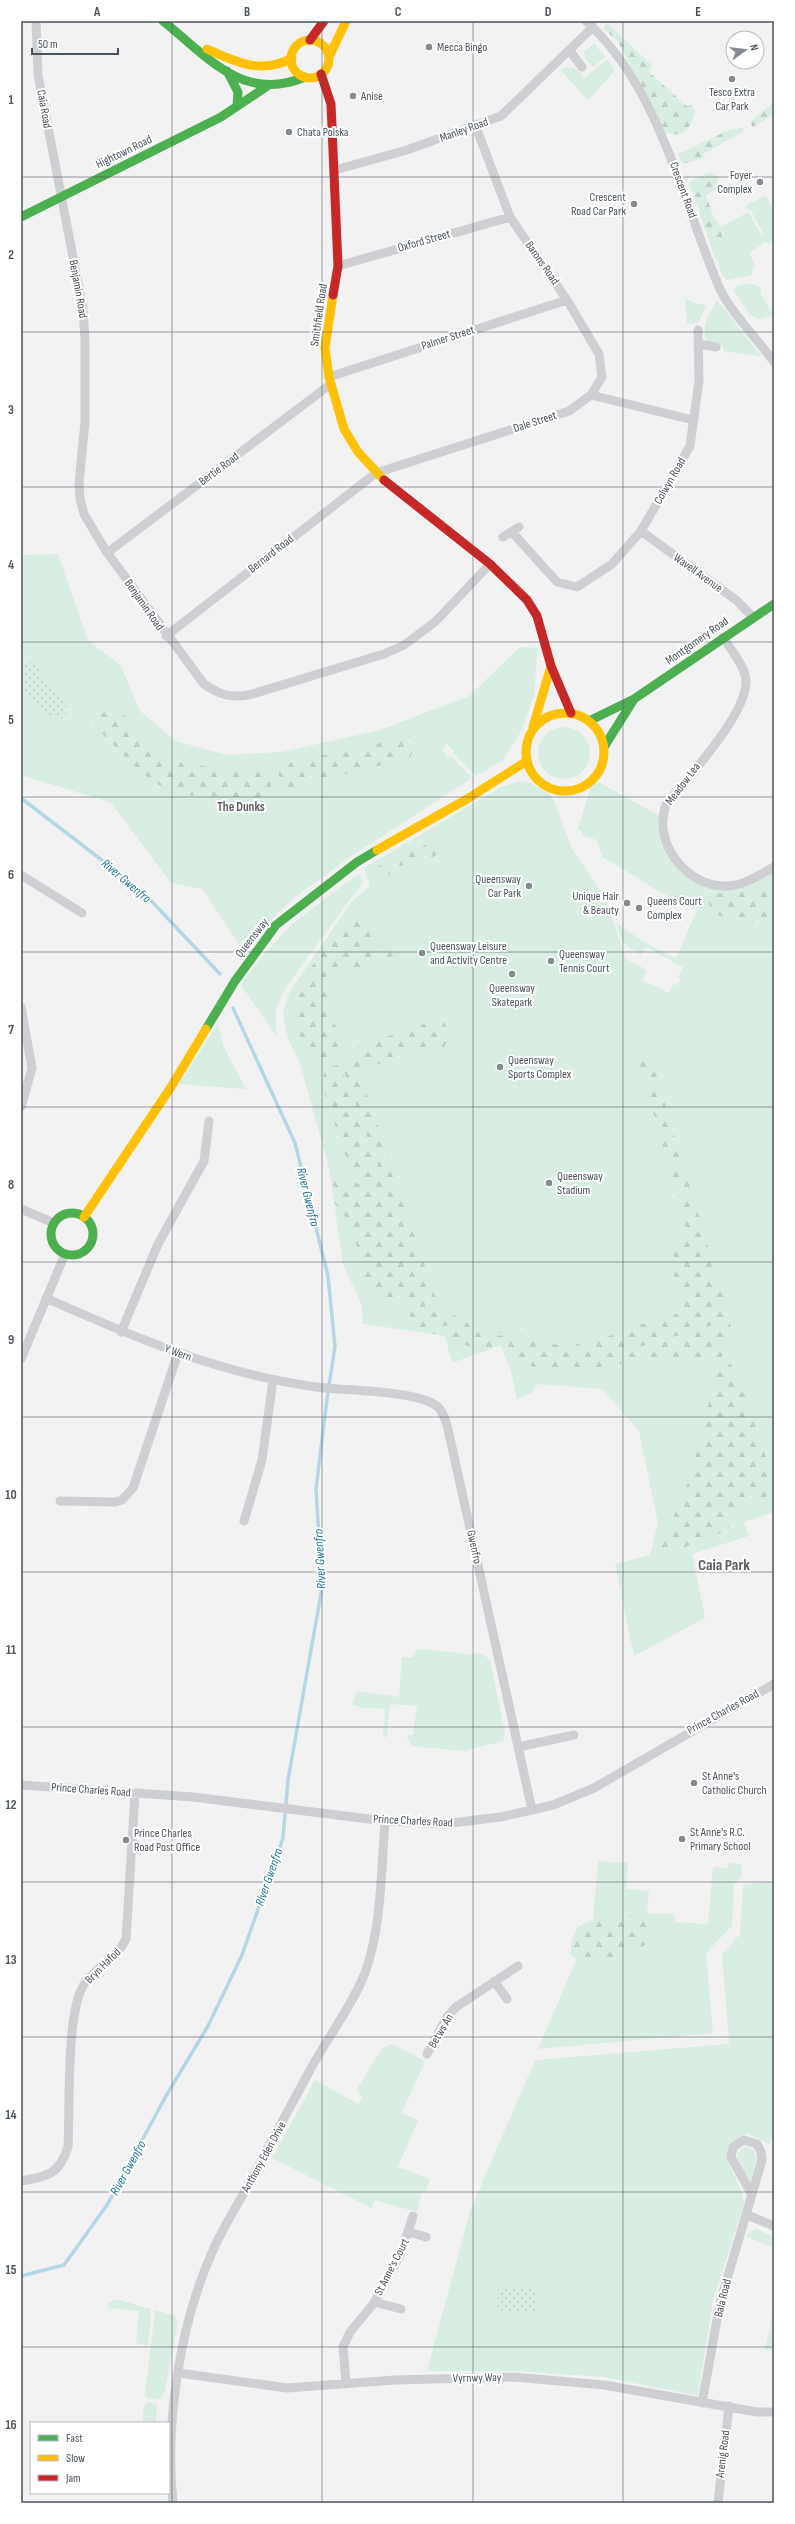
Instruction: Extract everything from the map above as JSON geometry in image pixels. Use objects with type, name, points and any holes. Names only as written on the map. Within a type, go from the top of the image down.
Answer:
[{"type":"street","name":"Caia Road","points":[[36,21],[38,75],[60,196]]},
{"type":"street","points":[[163,21],[227,71],[248,82],[266,87],[285,84],[304,77],[316,77],[326,70],[329,57],[346,21]]},
{"type":"street","points":[[304,77],[295,69],[292,58],[296,46],[310,40],[324,21]]},
{"type":"street","name":"Manley Road","points":[[335,170],[407,150],[476,127],[501,116],[583,38],[590,24]]},
{"type":"street","name":"Crescent Road","points":[[590,24],[634,82],[667,146],[720,289],[774,361]]},
{"type":"street","points":[[310,40],[321,43],[329,57]]},
{"type":"street","points":[[188,41],[246,66],[268,69],[284,64],[292,58]]},
{"type":"street","points":[[570,51],[582,67]]},
{"type":"street","points":[[227,71],[238,92],[237,105]]},
{"type":"street","name":"Smithfield Road","points":[[321,74],[331,100],[338,266],[325,348],[330,381],[344,429],[358,452],[376,473],[490,564],[527,600],[537,616],[551,666],[571,713]]},
{"type":"street","name":"Hightown Road","points":[[21,217],[60,196],[210,122],[257,90],[266,87]]},
{"type":"street","name":"Barons Road","points":[[476,127],[510,217],[567,300],[599,354],[602,377],[591,395]]},
{"type":"street","name":"Benjamin Road","points":[[60,196],[83,309],[85,341],[85,422],[80,499],[90,527],[107,553],[166,636],[204,684],[213,690],[232,698],[249,695],[384,654],[404,645],[435,622],[490,564]]},
{"type":"street","name":"Oxford Street","points":[[338,266],[510,217]]},
{"type":"street","name":"Palmer Street","points":[[330,381],[567,300]]},
{"type":"street","name":"Colwyn Road","points":[[504,537],[516,529],[557,582],[577,587],[612,564],[641,531],[690,446],[699,381],[698,330]]},
{"type":"street","points":[[699,344],[716,347]]},
{"type":"street","name":"Bertie Road","points":[[107,553],[330,381]]},
{"type":"street","points":[[591,395],[693,420]]},
{"type":"street","name":"Dale Street","points":[[376,473],[569,411],[591,395]]},
{"type":"street","name":"Bernard Road","points":[[166,636],[376,473]]},
{"type":"street","name":"Wavell Avenue","points":[[641,531],[736,600],[753,617]]},
{"type":"street","name":"Montgomery Road","points":[[589,721],[634,699],[723,637],[774,604]]},
{"type":"street","name":"Meadow Lea","points":[[723,637],[744,670],[745,692],[724,732],[666,805],[662,817],[664,830],[668,846],[675,861],[699,880],[725,886],[739,885],[774,867]]},
{"type":"street","name":"Smithfield Road","points":[[532,730],[546,688],[551,666]]},
{"type":"street","name":"Montgomery Road","points":[[604,747],[634,699]]},
{"type":"street","points":[[571,713],[589,721],[599,732],[604,747],[602,764],[593,779],[572,790],[560,791],[544,784],[532,772],[527,761],[528,740],[532,730],[549,716],[571,713]]},
{"type":"street","name":"Queensway","points":[[84,1217],[171,1087],[235,981],[276,925],[357,862],[467,799],[527,761]]},
{"type":"street","points":[[21,875],[82,913]]},
{"type":"street","points":[[21,1007],[32,1068],[21,1107]]},
{"type":"street","points":[[121,1332],[158,1244],[204,1161],[209,1121]]},
{"type":"street","points":[[21,1209],[54,1223]]},
{"type":"street","points":[[71,1213],[84,1217],[92,1228],[92,1241],[84,1251],[72,1255],[65,1254],[55,1247],[52,1242],[51,1229],[54,1223],[64,1215],[71,1213]]},
{"type":"street","points":[[21,1359],[65,1254]]},
{"type":"street","name":"Y Wern","points":[[46,1298],[121,1332],[225,1369],[273,1380],[317,1387]]},
{"type":"street","points":[[60,1501],[115,1502],[128,1495],[133,1488],[178,1353]]},
{"type":"street","points":[[244,1521],[262,1460],[273,1380]]},
{"type":"street","name":"Gwenfro","points":[[317,1387],[420,1398],[438,1408],[445,1418],[532,1810]]},
{"type":"street","name":"Prince Charles Road","points":[[21,1785],[193,1797],[385,1821],[444,1824],[500,1817],[532,1810],[566,1800],[594,1788],[774,1684]]},
{"type":"street","points":[[518,1747],[574,1734]]},
{"type":"street","name":"Bryn Hafod","points":[[21,2181],[48,2176],[56,2171],[61,2165],[68,2147],[74,2014],[84,1985],[91,1975],[114,1958],[126,1939],[135,1793]]},
{"type":"street","name":"Anthony Eden Drive","points":[[173,2503],[171,2448],[179,2374],[192,2311],[210,2257],[310,2070],[347,2009],[364,1973],[374,1935],[385,1821]]},
{"type":"street","name":"Betws An","points":[[427,2054],[447,2017],[456,2007],[518,1966]]},
{"type":"street","points":[[494,1981],[507,1999]]},
{"type":"street","name":"Bala Road","points":[[702,2403],[720,2302],[747,2215],[762,2160],[761,2152],[753,2142],[744,2140],[733,2147],[731,2157],[752,2195]]},
{"type":"street","points":[[747,2215],[774,2226]]},
{"type":"street","name":"St Anne's Court","points":[[346,2383],[343,2347],[350,2332],[374,2302],[401,2253],[413,2216]]},
{"type":"street","name":"St Anne's Court","points":[[409,2232],[426,2237]]},
{"type":"street","name":"St Anne's Court","points":[[374,2302],[401,2309]]},
{"type":"street","name":"Vyrnwy Way","points":[[179,2374],[287,2388],[346,2383],[514,2377],[604,2385],[757,2412],[774,2412]]},
{"type":"street","name":"Arenig Road","points":[[718,2503],[729,2406]]},
{"type":"green space","points":[[607,23],[653,66],[648,71],[688,107],[691,103],[695,112],[694,117],[689,127],[685,131],[676,134],[665,132],[618,42],[603,28]]},
{"type":"green space","points":[[594,43],[605,57],[593,67],[585,58],[584,52]]},
{"type":"green space","points":[[607,59],[615,70],[588,101],[561,70],[564,68],[575,68],[585,78]]},
{"type":"green space","points":[[774,102],[774,114],[753,127],[750,122]]},
{"type":"green space","points":[[744,128],[742,132],[703,154],[704,158],[683,164],[678,154],[729,130]]},
{"type":"green space","points":[[710,172],[717,177],[718,188],[706,195],[714,218],[721,227],[723,242],[716,247],[711,246],[689,182]]},
{"type":"green space","points":[[766,195],[774,210],[774,241],[769,245],[766,241],[749,254],[756,265],[752,269],[752,275],[727,280],[721,273],[718,260],[715,258],[711,246],[716,247],[724,235],[721,227],[748,212],[762,236],[764,235],[750,209],[747,210],[745,206]]},
{"type":"green space","points":[[746,284],[754,284],[762,289],[760,293],[774,314],[773,316],[759,319],[750,315],[733,290],[735,287]]},
{"type":"green space","points":[[685,298],[697,304],[707,305],[698,323],[687,324]]},
{"type":"green space","points":[[717,300],[761,356],[723,351],[723,346],[708,343],[704,332],[706,322]]},
{"type":"green space","points":[[58,554],[88,640],[121,666],[140,711],[176,741],[227,755],[282,752],[380,730],[469,696],[520,647],[538,648],[534,695],[522,730],[503,760],[476,776],[453,753],[454,751],[447,744],[442,750],[448,757],[450,755],[472,778],[353,855],[291,900],[242,949],[202,889],[171,883],[110,802],[21,775],[21,555]]},
{"type":"green space","points":[[21,659],[37,664],[42,676],[63,698],[67,709],[66,716],[53,716],[46,713],[27,696],[21,684]]},
{"type":"green space","points":[[112,709],[125,716],[156,751],[179,762],[206,766],[259,768],[268,774],[270,778],[271,786],[267,795],[263,799],[205,796],[182,794],[162,787],[141,772],[95,726],[97,715]]},
{"type":"green space","points":[[559,727],[569,727],[583,734],[590,748],[590,758],[583,772],[569,779],[559,779],[549,775],[542,768],[538,758],[538,748],[542,738],[549,731]]},
{"type":"green space","points":[[404,734],[410,736],[412,742],[413,750],[410,758],[288,788],[282,785],[278,772],[283,764],[379,743]]},
{"type":"green space","name":"Queensway Sports Complex","points":[[593,779],[662,817],[668,846],[699,880],[739,885],[774,868],[774,1512],[744,1522],[749,1536],[692,1554],[705,1618],[634,1656],[615,1564],[650,1555],[658,1523],[639,1431],[602,1389],[538,1384],[530,1394],[517,1399],[511,1372],[501,1345],[452,1363],[445,1336],[363,1324],[362,1306],[343,1264],[329,1168],[299,1061],[288,1039],[283,1013],[289,993],[352,901],[370,886],[364,868],[501,787],[520,781],[530,783],[547,792],[554,800],[572,849],[604,895],[626,959],[647,970],[642,980],[669,993],[674,983],[678,985],[681,979],[678,977],[683,967],[645,947],[641,955],[623,943],[616,923],[644,942],[676,958],[697,910],[672,899],[602,857],[597,840],[584,836],[580,829],[577,832]]},
{"type":"green space","points":[[438,838],[445,839],[438,852],[428,860],[401,866],[396,863],[396,856],[405,850],[416,850]]},
{"type":"green space","points":[[389,863],[392,868],[389,875],[378,879],[371,877],[377,867]]},
{"type":"green space","points":[[359,873],[363,883],[284,990],[276,1009],[276,1036],[241,985],[265,953],[292,924]]},
{"type":"green space","points":[[774,878],[774,927],[712,914],[709,903],[710,895],[754,887]]},
{"type":"green space","points":[[351,914],[358,914],[365,924],[373,945],[375,965],[326,975],[324,983],[330,994],[331,1002],[331,1010],[329,1014],[345,1044],[340,1052],[321,1062],[313,1058],[303,1044],[297,1026],[293,999],[317,958],[344,931],[344,922]]},
{"type":"green space","points":[[383,939],[393,940],[393,956],[389,959],[382,949],[380,941]]},
{"type":"green space","points":[[433,1021],[445,1023],[450,1035],[444,1047],[429,1052],[412,1052],[359,1071],[440,1311],[446,1315],[454,1315],[464,1322],[526,1336],[433,1324],[342,1065],[355,1061],[351,1049]]},
{"type":"green space","points":[[218,1023],[223,1045],[246,1089],[179,1084]]},
{"type":"green space","points":[[651,1057],[730,1320],[622,1352],[573,1345],[599,1340],[636,1325],[657,1322],[676,1314],[685,1303],[674,1276],[674,1252],[687,1236],[678,1199],[679,1188],[671,1176],[665,1151],[658,1137],[658,1125],[648,1100],[643,1073],[637,1059]]},
{"type":"green space","points":[[340,1064],[432,1325],[623,1355],[730,1322],[731,1333],[729,1343],[719,1361],[648,1358],[601,1368],[536,1368],[505,1355],[501,1345],[482,1352],[445,1336],[422,1332],[411,1319],[402,1295],[397,1299],[387,1301],[367,1288],[353,1232],[348,1221],[335,1204],[333,1182],[340,1178],[359,1184],[362,1178],[342,1150],[329,1103],[323,1090],[324,1069]]},
{"type":"green space","points":[[730,1363],[741,1381],[774,1482],[767,1496],[741,1506],[729,1517],[729,1530],[665,1555],[660,1549],[690,1478],[714,1382],[721,1367]]},
{"type":"green space","points":[[426,1649],[466,1654],[482,1653],[490,1660],[505,1732],[503,1741],[464,1751],[411,1746],[406,1735],[413,1735],[417,1706],[390,1704],[387,1737],[383,1737],[385,1709],[365,1708],[352,1705],[357,1691],[399,1697],[402,1657],[413,1658],[417,1650]]},
{"type":"green space","points":[[598,1861],[628,1863],[626,1889],[649,1891],[647,1914],[674,1914],[675,1922],[708,1924],[713,1867],[727,1868],[728,1863],[742,1864],[741,1877],[734,1884],[732,1926],[706,1953],[713,2033],[538,2049],[593,1921]]},
{"type":"green space","points":[[774,1881],[774,2131],[770,2145],[747,2133],[736,2141],[730,2149],[728,2157],[730,2166],[742,2193],[744,2204],[713,2300],[698,2396],[604,2377],[513,2371],[427,2371],[470,2211],[535,2060],[729,2044],[722,1954],[740,1934],[743,1885]]},
{"type":"green space","points":[[629,1916],[645,1920],[652,1932],[647,1944],[623,1955],[598,1961],[580,1962],[571,1955],[571,1942],[574,1933],[580,1926],[597,1919]]},
{"type":"green space","points":[[392,2044],[425,2061],[402,2113],[418,2120],[398,2167],[430,2179],[427,2190],[421,2194],[417,2212],[375,2200],[371,2208],[272,2158],[315,2080],[358,2104],[362,2098],[357,2089],[382,2048]]},
{"type":"green space","points":[[745,2147],[753,2149],[757,2158],[753,2180],[750,2182],[736,2159],[738,2152]]},
{"type":"green space","points":[[757,2229],[774,2237],[774,2248],[746,2236],[752,2230]]},
{"type":"green space","points":[[499,2287],[538,2289],[536,2313],[497,2311]]},
{"type":"green space","points":[[117,2299],[150,2309],[151,2316],[148,2345],[136,2344],[139,2311],[108,2308],[109,2302]]},
{"type":"green space","points":[[774,2307],[774,2351],[765,2350]]},
{"type":"green space","points":[[155,2310],[173,2315],[178,2321],[165,2391],[160,2400],[147,2398],[145,2395]]},
{"type":"green space","points":[[148,2402],[157,2404],[156,2422],[142,2422],[144,2405]]},
{"type":"waterway","name":"River Gwenfro","points":[[21,798],[142,891],[220,974]]},
{"type":"waterway","name":"River Gwenfro","points":[[233,1008],[295,1143],[328,1276],[335,1347],[327,1398]]},
{"type":"waterway","name":"River Gwenfro","points":[[21,2276],[64,2265],[107,2205],[166,2096],[208,2026],[242,1955],[283,1838],[288,1780],[322,1588],[316,1489],[327,1399]]},
{"type":"traffic: fast","points":[[163,21],[211,61],[228,72],[245,80],[263,84],[283,84],[305,77]]},
{"type":"traffic: fast","points":[[227,71],[238,92],[237,105]]},
{"type":"traffic: fast","points":[[21,217],[221,117],[266,87]]},
{"type":"traffic: fast","points":[[589,721],[634,699],[774,604]]},
{"type":"traffic: fast","points":[[604,747],[634,699]]},
{"type":"traffic: fast","points":[[206,1029],[235,981],[276,925],[357,862],[377,850]]},
{"type":"traffic: fast","points":[[72,1213],[87,1219],[93,1234],[87,1249],[72,1255],[57,1249],[51,1234],[57,1219],[72,1213]]},
{"type":"traffic: slow","points":[[329,57],[346,21]]},
{"type":"traffic: slow","points":[[310,40],[323,46],[329,59],[323,72],[310,78],[297,72],[291,59],[297,46],[310,40]]},
{"type":"traffic: slow","points":[[207,49],[249,65],[270,66],[292,58]]},
{"type":"traffic: slow","points":[[333,295],[325,348],[329,377],[344,429],[358,452],[384,480]]},
{"type":"traffic: slow","points":[[533,727],[551,666]]},
{"type":"traffic: slow","points":[[565,713],[580,716],[593,724],[601,737],[604,752],[601,767],[593,780],[580,788],[565,791],[550,788],[537,780],[529,767],[526,752],[529,737],[537,724],[550,716],[565,713]]},
{"type":"traffic: slow","points":[[377,850],[467,799],[527,761]]},
{"type":"traffic: slow","points":[[84,1217],[171,1087],[206,1029]]},
{"type":"traffic: jam","points":[[310,40],[324,21]]},
{"type":"traffic: jam","points":[[321,74],[331,104],[338,266],[333,295]]},
{"type":"traffic: jam","points":[[384,480],[490,564],[527,600],[537,616],[551,666],[571,713]]},
{"type":"place","name":"Mecca Bingo","points":[[429,47]]},
{"type":"place","name":"Tesco Extra Car Park","points":[[732,79]]},
{"type":"place","name":"Anise","points":[[353,96]]},
{"type":"place","name":"Chata Polska","points":[[289,132]]},
{"type":"place","name":"Foyer Complex","points":[[760,182]]},
{"type":"place","name":"Crescent Road Car Park","points":[[634,204]]},
{"type":"place","name":"Queensway Car Park","points":[[529,886]]},
{"type":"place","name":"Unique Hair & Beauty","points":[[627,903]]},
{"type":"place","name":"Queens Court Complex","points":[[639,908]]},
{"type":"place","name":"Queensway Leisure and Activity Centre","points":[[422,953]]},
{"type":"place","name":"Queensway Tennis Court","points":[[551,961]]},
{"type":"place","name":"Queensway Skatepark","points":[[512,974]]},
{"type":"place","name":"Queensway Sports Complex","points":[[500,1067]]},
{"type":"place","name":"Queensway Stadium","points":[[549,1183]]},
{"type":"place","name":"St Anne's Catholic Church","points":[[694,1783]]},
{"type":"place","name":"St Anne's R.C. Primary School","points":[[682,1839]]},
{"type":"place","name":"Prince Charles Road Post Office","points":[[126,1840]]},
{"type":"district","name":"The Dunks","points":[[241,807]]},
{"type":"district","name":"Caia Park","points":[[724,1565]]}]
